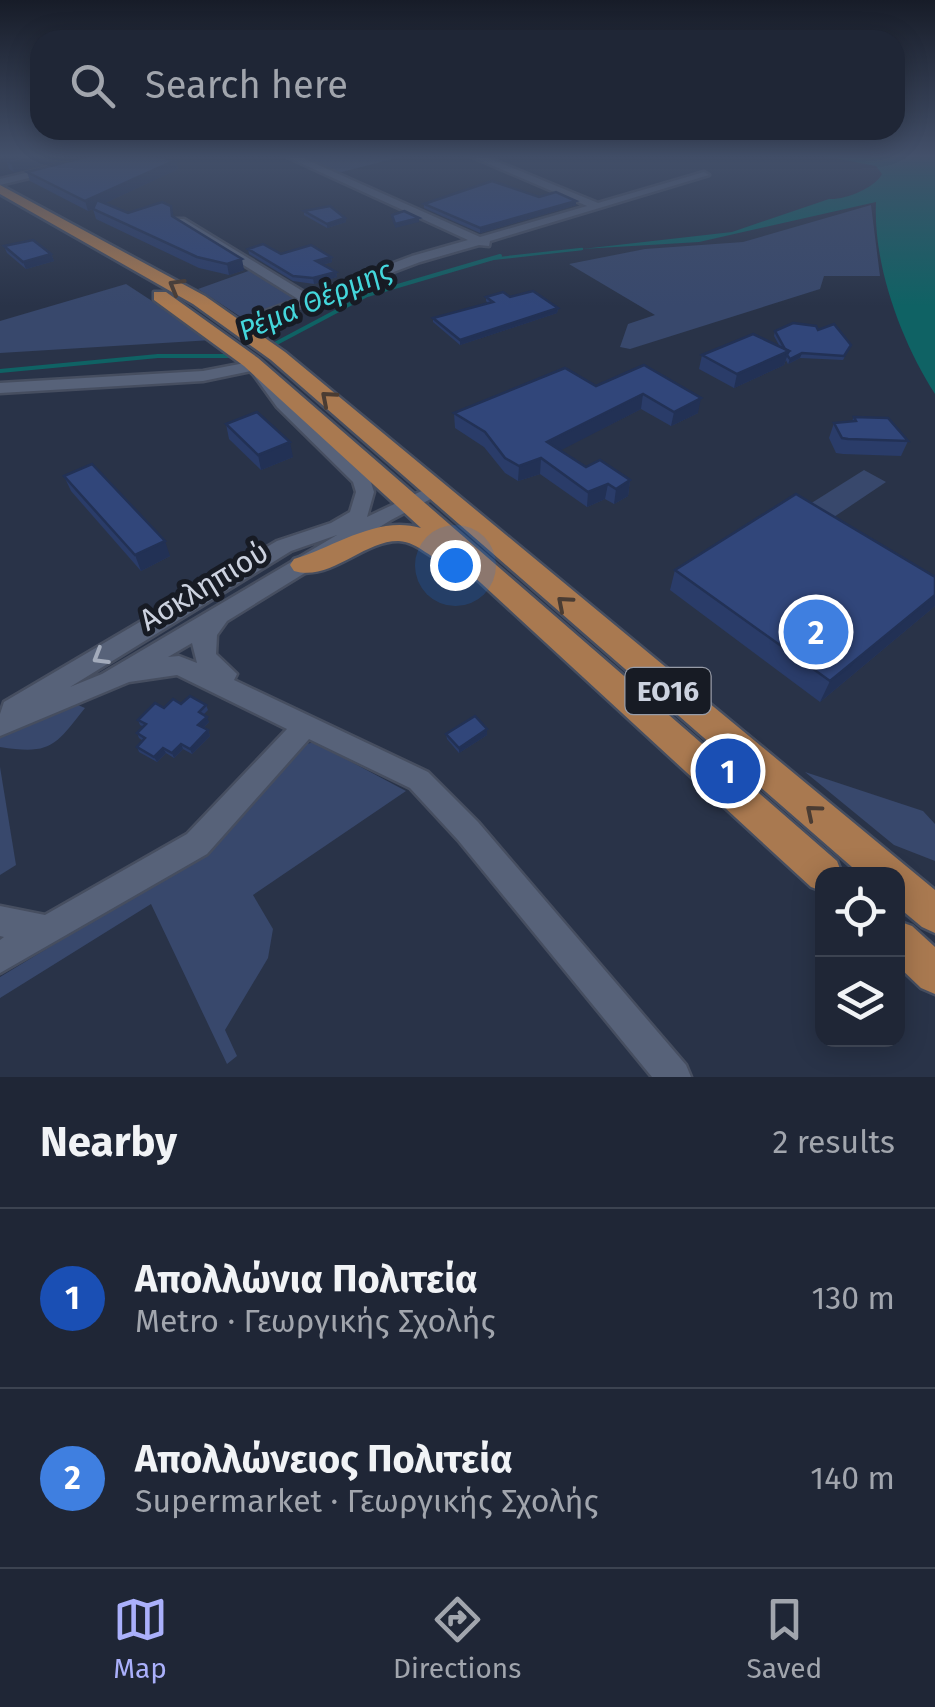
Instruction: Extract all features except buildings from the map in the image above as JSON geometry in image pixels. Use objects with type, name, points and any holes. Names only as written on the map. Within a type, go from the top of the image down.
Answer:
[{"type":"main road","name":"ΕΟ16","points":[[4,205],[177,306],[232,334],[257,340],[366,432],[401,450],[428,472],[427,494],[607,681],[816,867]]},
{"type":"main road","name":"ΕΟ16","points":[[34,205],[186,292],[232,334],[253,364],[427,494],[880,867]]},
{"type":"main road","points":[[302,565],[382,532],[424,538],[543,638],[607,681]]},
{"type":"main road","points":[[905,889],[935,914]]},
{"type":"main road","points":[[905,946],[935,974]]},
{"type":"street","points":[[401,205],[485,243]]},
{"type":"street","points":[[595,205],[599,207]]},
{"type":"street","points":[[232,334],[307,298],[416,260],[605,205]]},
{"type":"street","points":[[180,221],[307,298]]},
{"type":"street","points":[[0,388],[203,376],[253,364],[283,404],[362,480],[365,498],[359,515]]},
{"type":"street","name":"Ασκληπιού","points":[[0,717],[284,546],[338,528],[359,515],[427,494]]},
{"type":"street","name":"Ασκληπιού","points":[[0,725],[123,673],[427,494]]},
{"type":"street","points":[[196,671],[181,656],[176,640],[185,622],[338,528]]},
{"type":"street","points":[[224,613],[207,631],[203,654],[212,667],[248,686],[257,699]]},
{"type":"street","points":[[123,673],[169,663],[196,671],[419,780],[437,796],[674,1077]]},
{"type":"street","points":[[0,957],[174,847],[197,844],[242,784],[305,727]]},
{"type":"street","points":[[0,921],[45,930]]},
{"type":"shaded area","points":[[811,205],[862,205],[699,242],[582,249],[732,232]]},
{"type":"shaded area","points":[[871,205],[880,276],[824,276],[820,289],[630,349],[620,347],[628,324],[655,315],[569,264],[645,249],[743,242]]},
{"type":"shaded area","points":[[876,205],[935,205],[935,394],[911,350],[892,302],[876,226]]},
{"type":"shaded area","points":[[254,269],[303,298],[247,321],[198,289]]},
{"type":"shaded area","points":[[126,284],[212,340],[0,353],[0,321]]},
{"type":"shaded area","points":[[864,470],[886,482],[825,523],[802,509]]},
{"type":"shaded area","points":[[78,705],[85,708],[50,745],[31,750],[0,747],[0,736]]},
{"type":"shaded area","points":[[314,742],[406,791],[253,895],[273,929],[268,958],[225,1030],[237,1056],[227,1064],[151,904],[0,998],[0,977],[203,854],[303,745]]},
{"type":"shaded area","points":[[0,767],[16,865],[0,875]]},
{"type":"shaded area","points":[[805,772],[923,811],[935,824],[935,861],[894,845]]},
{"type":"waterway","name":"Ρέμα Θέρμης","points":[[491,259],[582,249]]},
{"type":"waterway","name":"Ρέμα Θέρμης","points":[[271,346],[367,295],[500,256]]},
{"type":"waterway","name":"Ρέμα Θέρμης","points":[[0,371],[158,356],[236,356]]},
{"type":"place","name":"Απολλώνειος Πολιτεία","points":[[816,632]]},
{"type":"place","name":"Απολλώνια Πολιτεία","points":[[728,771]]}]
